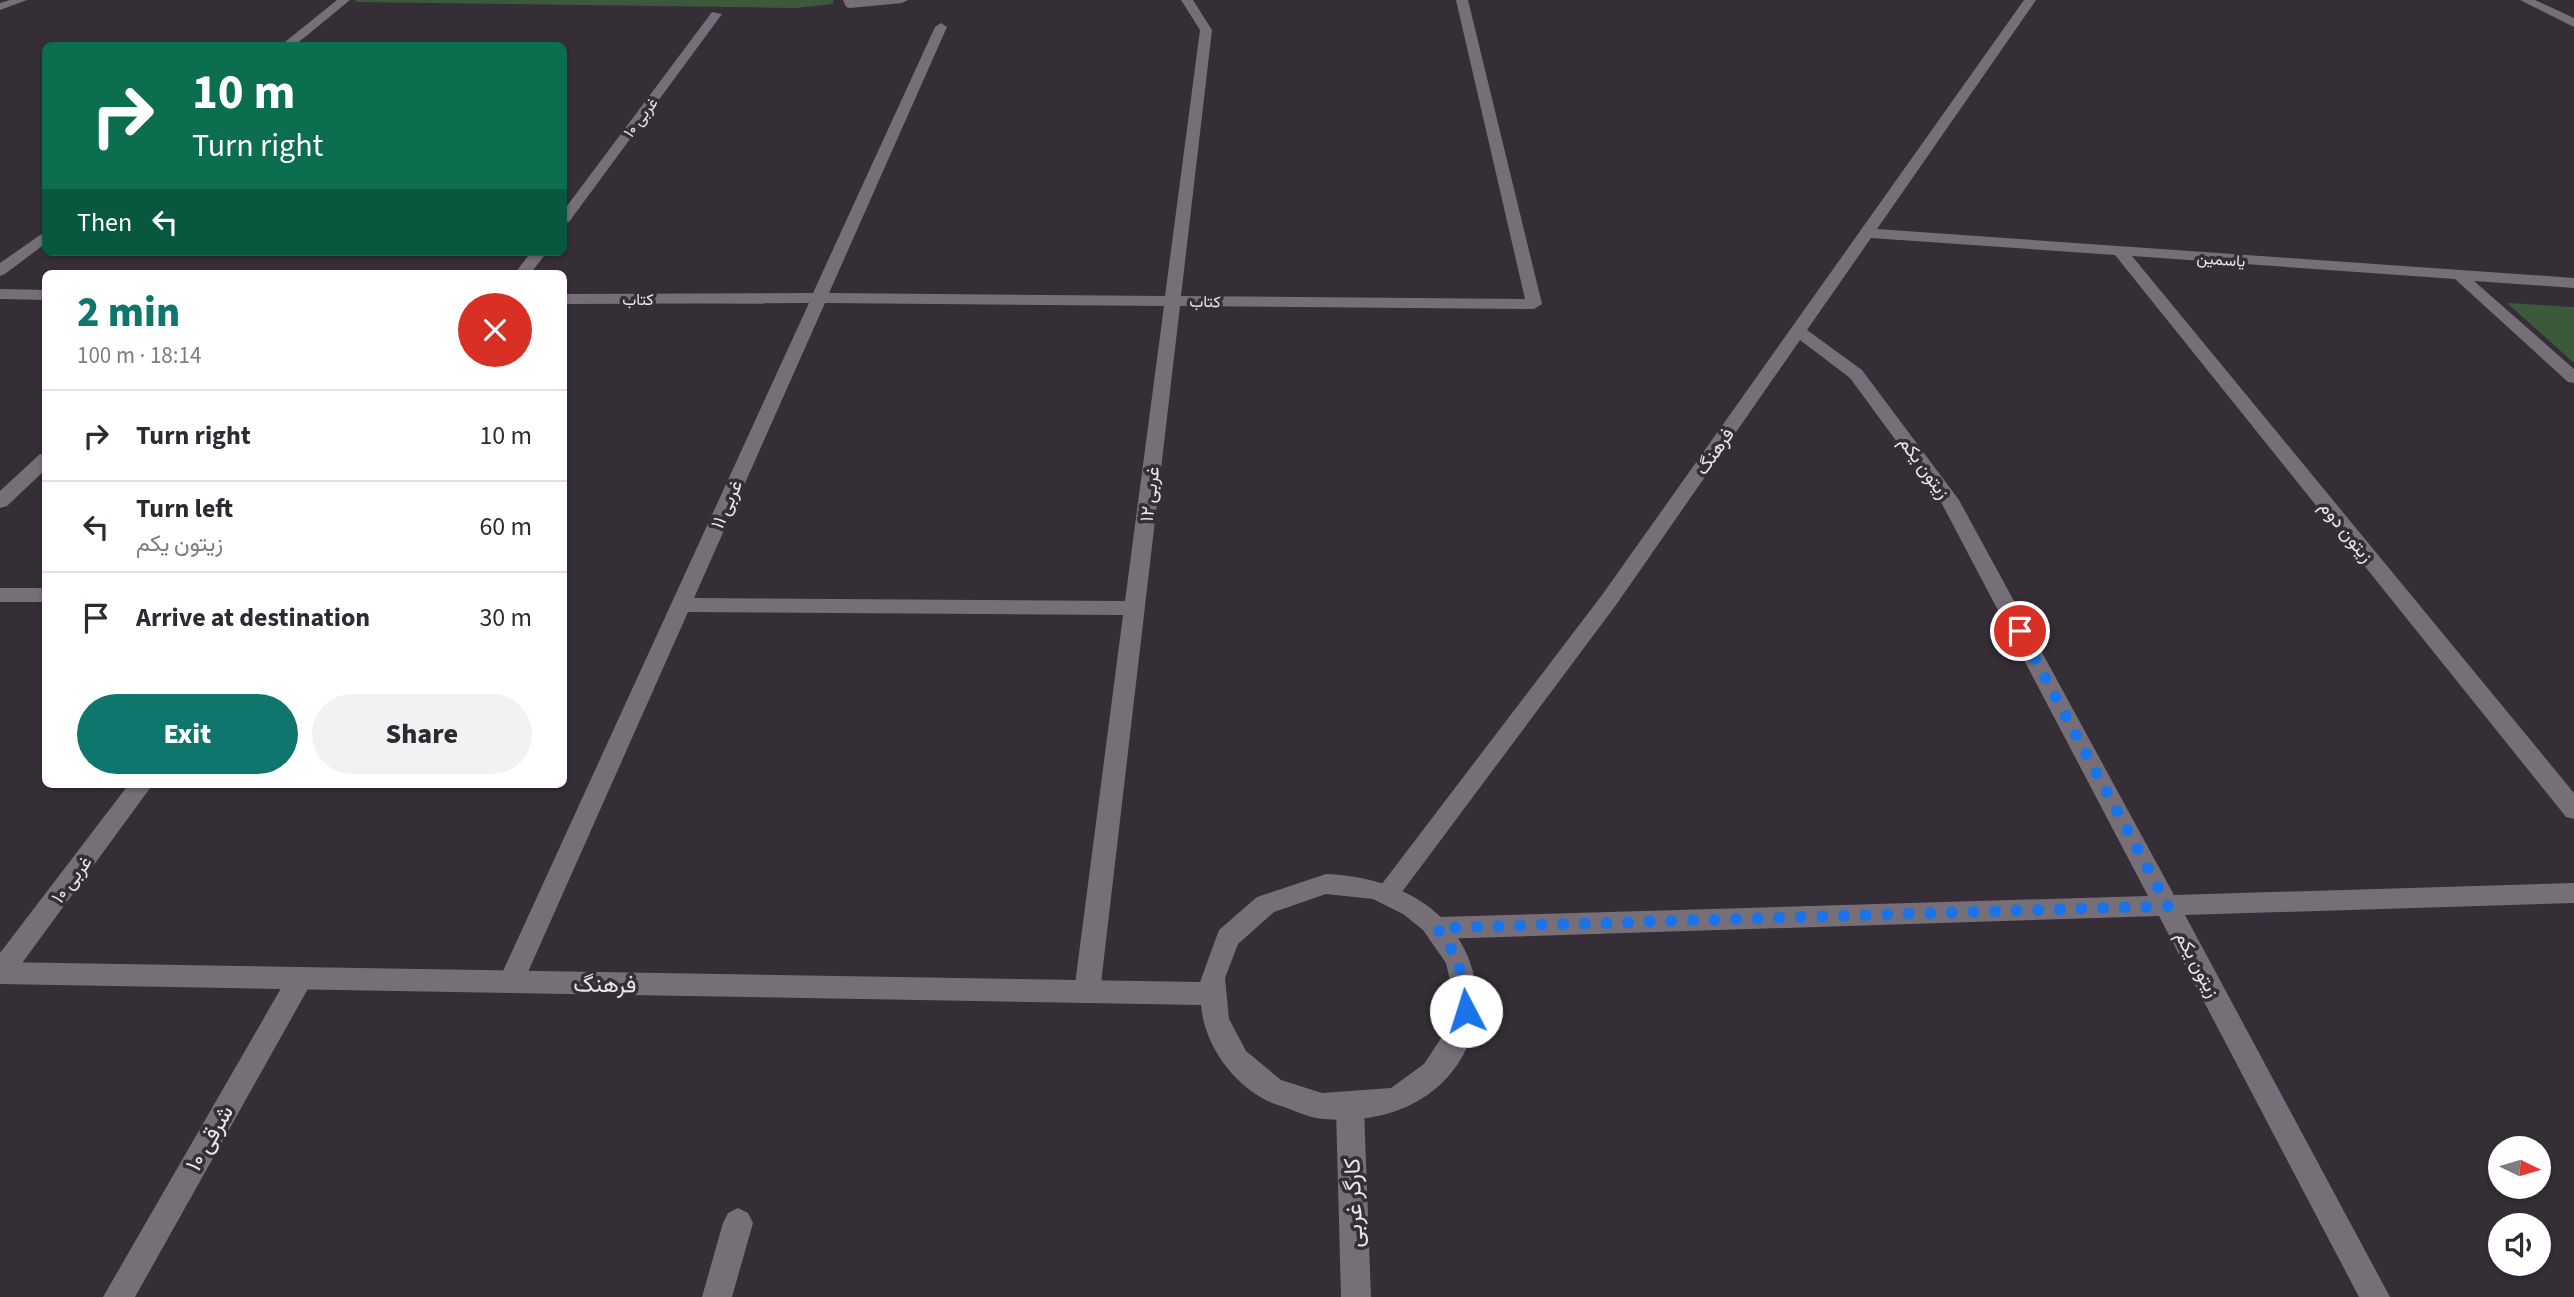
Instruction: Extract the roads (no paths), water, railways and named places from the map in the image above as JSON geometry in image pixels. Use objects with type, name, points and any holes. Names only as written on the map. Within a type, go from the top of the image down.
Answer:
[{"type":"street","points":[[0,7],[21,0]]},
{"type":"street","points":[[291,42],[344,0]]},
{"type":"street","points":[[850,3],[902,0]]},
{"type":"street","name":"غربی ۱۲","points":[[1087,992],[1206,30],[1187,0]]},
{"type":"street","name":"کتاب","points":[[567,299],[819,298],[1534,304],[1462,0]]},
{"type":"street","name":"فرهنگ","points":[[1387,893],[1609,600],[2030,0]]},
{"type":"street","points":[[2526,0],[2574,23]]},
{"type":"street","name":"غربی ۱۰","points":[[567,215],[716,14]]},
{"type":"street","name":"غربی ۱۱","points":[[511,982],[941,27]]},
{"type":"street","name":"یاسمین","points":[[1867,233],[2574,284]]},
{"type":"street","points":[[0,271],[42,238]]},
{"type":"street","name":"زیتون دوم","points":[[2120,251],[2574,810]]},
{"type":"street","points":[[525,270],[536,256]]},
{"type":"street","points":[[2461,276],[2574,378]]},
{"type":"street","points":[[0,294],[42,295]]},
{"type":"street","name":"زیتون یکم","points":[[1798,331],[1857,374],[1950,500],[2375,1297]]},
{"type":"street","points":[[0,502],[42,461]]},
{"type":"street","points":[[0,595],[42,595]]},
{"type":"street","points":[[681,605],[1135,608]]},
{"type":"street","name":"غربی ۱۰","points":[[0,974],[139,788]]},
{"type":"street","points":[[1326,884],[1357,886],[1387,893],[1415,908],[1437,928],[1455,953],[1465,981],[1466,1011],[1458,1040],[1441,1066],[1417,1088],[1386,1103],[1350,1109],[1314,1107],[1281,1096],[1252,1077],[1230,1053],[1215,1025],[1210,994],[1214,966],[1226,940],[1244,918],[1268,901],[1296,889],[1326,884]]},
{"type":"street","points":[[1437,928],[2574,893]]},
{"type":"street","name":"فرهنگ","points":[[0,974],[1210,994]]},
{"type":"street","name":"شرقی ۱۰","points":[[118,1297],[300,979]]},
{"type":"street","name":"کارگر غربی","points":[[1350,1109],[1356,1297]]},
{"type":"street","points":[[717,1297],[738,1223]]}]
